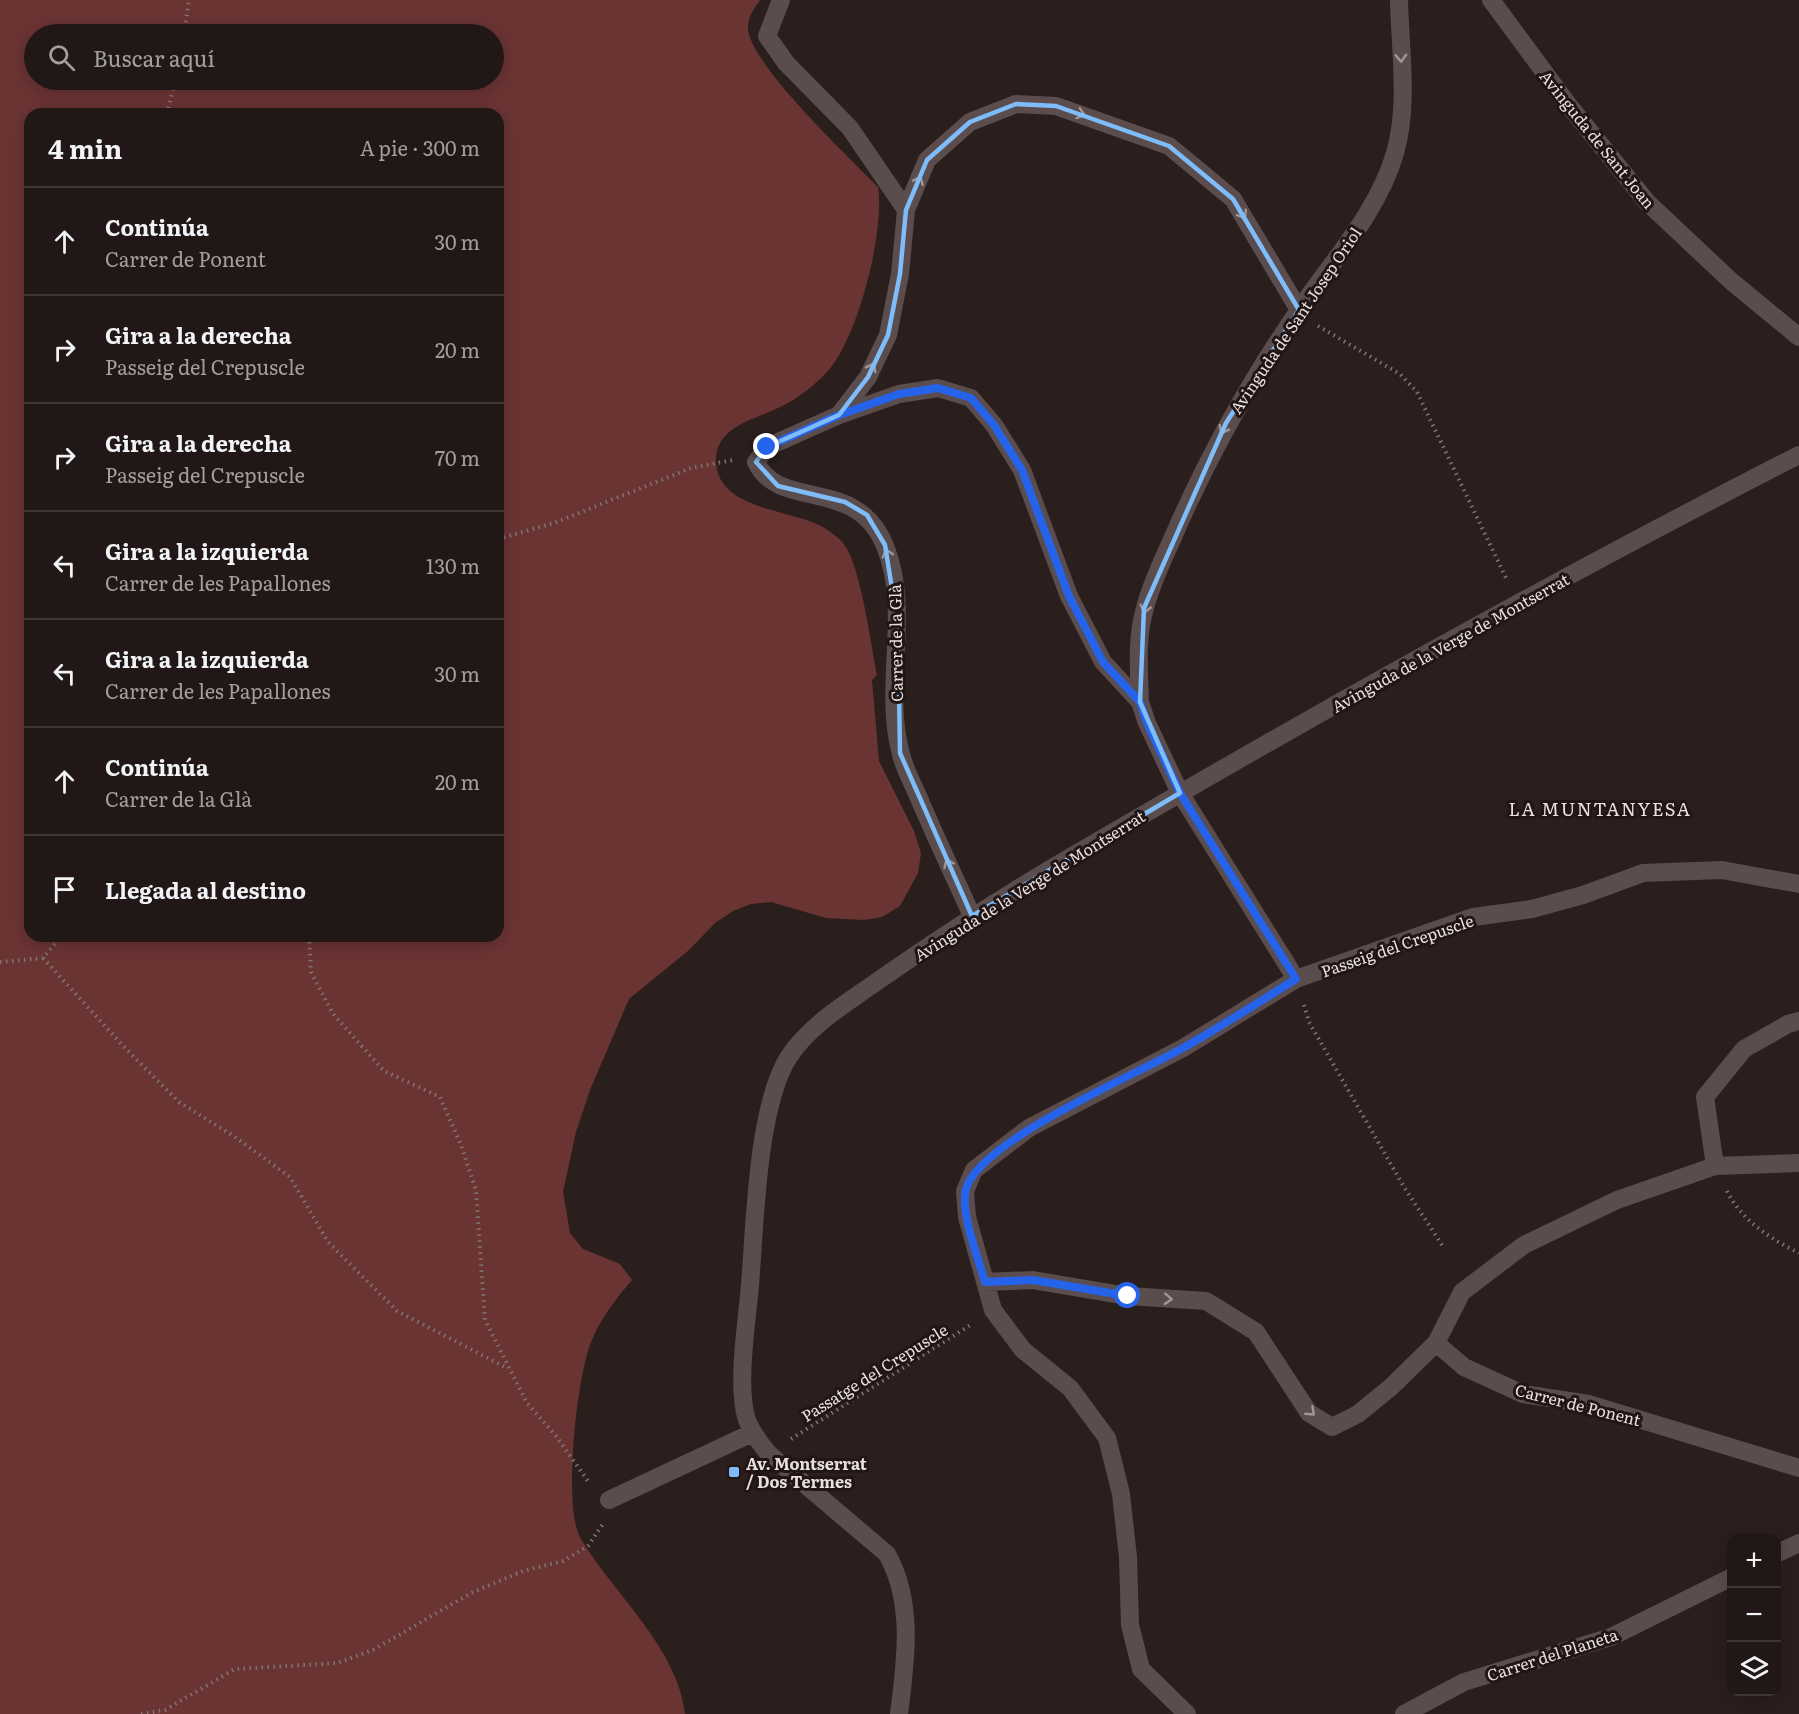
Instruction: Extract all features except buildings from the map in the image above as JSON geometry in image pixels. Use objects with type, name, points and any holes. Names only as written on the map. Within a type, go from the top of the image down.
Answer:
[{"type":"street","points":[[781,0],[767,36],[786,63],[850,128],[906,210]]},
{"type":"street","name":"Avinguda de Sant Josep Oriol","points":[[1140,702],[1139,658],[1144,608],[1160,566],[1226,423],[1299,310],[1371,208],[1395,154],[1400,131],[1399,0]]},
{"type":"street","name":"Avinguda de Sant Joan","points":[[1491,0],[1570,107],[1647,202],[1731,281],[1799,337]]},
{"type":"street","points":[[839,415],[868,376],[888,335],[900,274],[906,210],[927,160],[970,122],[1016,104],[1056,106],[1169,146],[1233,199],[1299,310]]},
{"type":"street","points":[[756,462],[767,447],[839,415],[899,394],[938,388],[971,398],[994,425],[1022,470],[1069,596],[1103,662],[1140,702],[1147,723],[1180,793],[1296,979]]},
{"type":"street","name":"Avinguda de la Verge de Montserrat","points":[[899,1714],[906,1639],[905,1604],[899,1575],[887,1554],[768,1454],[752,1433],[745,1415],[743,1393],[745,1350],[758,1186],[774,1087],[789,1057],[812,1030],[972,916],[1180,793],[1517,604],[1799,455]]},
{"type":"street","name":"Carrer de la Glà","points":[[756,462],[768,480],[778,486],[845,502],[867,515],[885,545],[894,577],[898,626],[896,715],[900,753],[972,916]]},
{"type":"street","name":"Passeig del Crepuscle","points":[[1187,1714],[1141,1668],[1130,1624],[1128,1557],[1121,1494],[1107,1438],[1071,1388],[1023,1350],[993,1310],[967,1217],[965,1191],[974,1170],[1029,1128],[1183,1048],[1296,979],[1473,917],[1532,909],[1583,895],[1643,873],[1722,870],[1799,884]]},
{"type":"street","points":[[1715,1166],[1706,1097],[1744,1049],[1788,1024],[1799,1021]]},
{"type":"street","points":[[985,1282],[1033,1280],[1128,1296],[1206,1301],[1256,1332],[1309,1413],[1332,1427],[1358,1414],[1391,1387],[1436,1343],[1462,1292],[1524,1245],[1617,1200],[1715,1166],[1799,1163]]},
{"type":"street","name":"Carrer de Ponent","points":[[1436,1343],[1464,1366],[1523,1394],[1588,1404],[1799,1468]]},
{"type":"street","points":[[609,1500],[752,1433]]},
{"type":"street","points":[[1781,1552],[1799,1543]]},
{"type":"street","name":"Carrer del Planeta","points":[[1404,1714],[1464,1682],[1611,1637],[1727,1579]]},
{"type":"path","points":[[185,24],[189,0]]},
{"type":"path","points":[[168,108],[173,90]]},
{"type":"path","points":[[1299,310],[1323,331],[1400,374],[1417,392],[1488,537],[1517,604]]},
{"type":"path","points":[[504,537],[564,519],[691,468],[735,460],[756,462]]},
{"type":"path","points":[[0,962],[43,958],[57,942]]},
{"type":"path","points":[[141,1714],[166,1712],[235,1669],[338,1663],[375,1649],[471,1593],[523,1571],[563,1561],[588,1546],[602,1525],[609,1500],[584,1478],[556,1436],[526,1403],[507,1369],[485,1320],[476,1190],[461,1145],[440,1097],[384,1071],[333,1014],[311,972],[309,942]]},
{"type":"path","points":[[43,958],[125,1048],[179,1102],[235,1137],[290,1177],[328,1242],[397,1311],[507,1369]]},
{"type":"path","points":[[1296,979],[1309,1022],[1404,1187],[1444,1248]]},
{"type":"path","points":[[1715,1166],[1734,1205],[1773,1240],[1799,1253]]},
{"type":"path","name":"Passatge del Crepuscle","points":[[768,1454],[993,1310]]},
{"type":"highlighted area","points":[[1016,104],[1056,106],[1169,146],[1233,199],[1299,310],[1226,423],[1144,608],[1140,702],[1180,793],[972,916],[900,753],[898,626],[885,545],[867,515],[845,502],[778,486],[756,462],[767,447],[839,415],[868,377],[888,335],[900,274],[906,210],[927,160],[970,122]]},
{"type":"shaded area","points":[[0,0],[760,0],[751,14],[748,29],[753,45],[765,65],[804,111],[878,187],[877,230],[867,284],[859,311],[838,356],[827,372],[799,396],[729,432],[717,450],[716,462],[720,478],[730,491],[761,507],[813,522],[841,541],[849,554],[860,587],[877,675],[872,680],[879,761],[914,831],[921,853],[918,873],[900,906],[882,917],[864,920],[826,918],[771,902],[751,904],[733,911],[715,923],[689,950],[629,999],[590,1090],[576,1132],[563,1192],[570,1233],[583,1249],[620,1264],[632,1280],[603,1319],[590,1345],[585,1362],[576,1413],[572,1473],[575,1523],[581,1539],[594,1559],[642,1622],[670,1666],[680,1690],[685,1714],[0,1714]]},
{"type":"place","name":"Av. Montserrat / Dos Termes","points":[[734,1472]]},
{"type":"district","name":"LA MUNTANYESA","points":[[1600,808]]},
{"type":"route","points":[[767,447],[839,415],[899,394],[938,388],[971,398],[994,425],[1022,470],[1069,596],[1103,662],[1117,680],[1140,702],[1147,723],[1180,793],[1296,979],[1183,1048],[1029,1128],[974,1170],[965,1191],[967,1217],[985,1282],[1033,1280],[1128,1296]]}]
